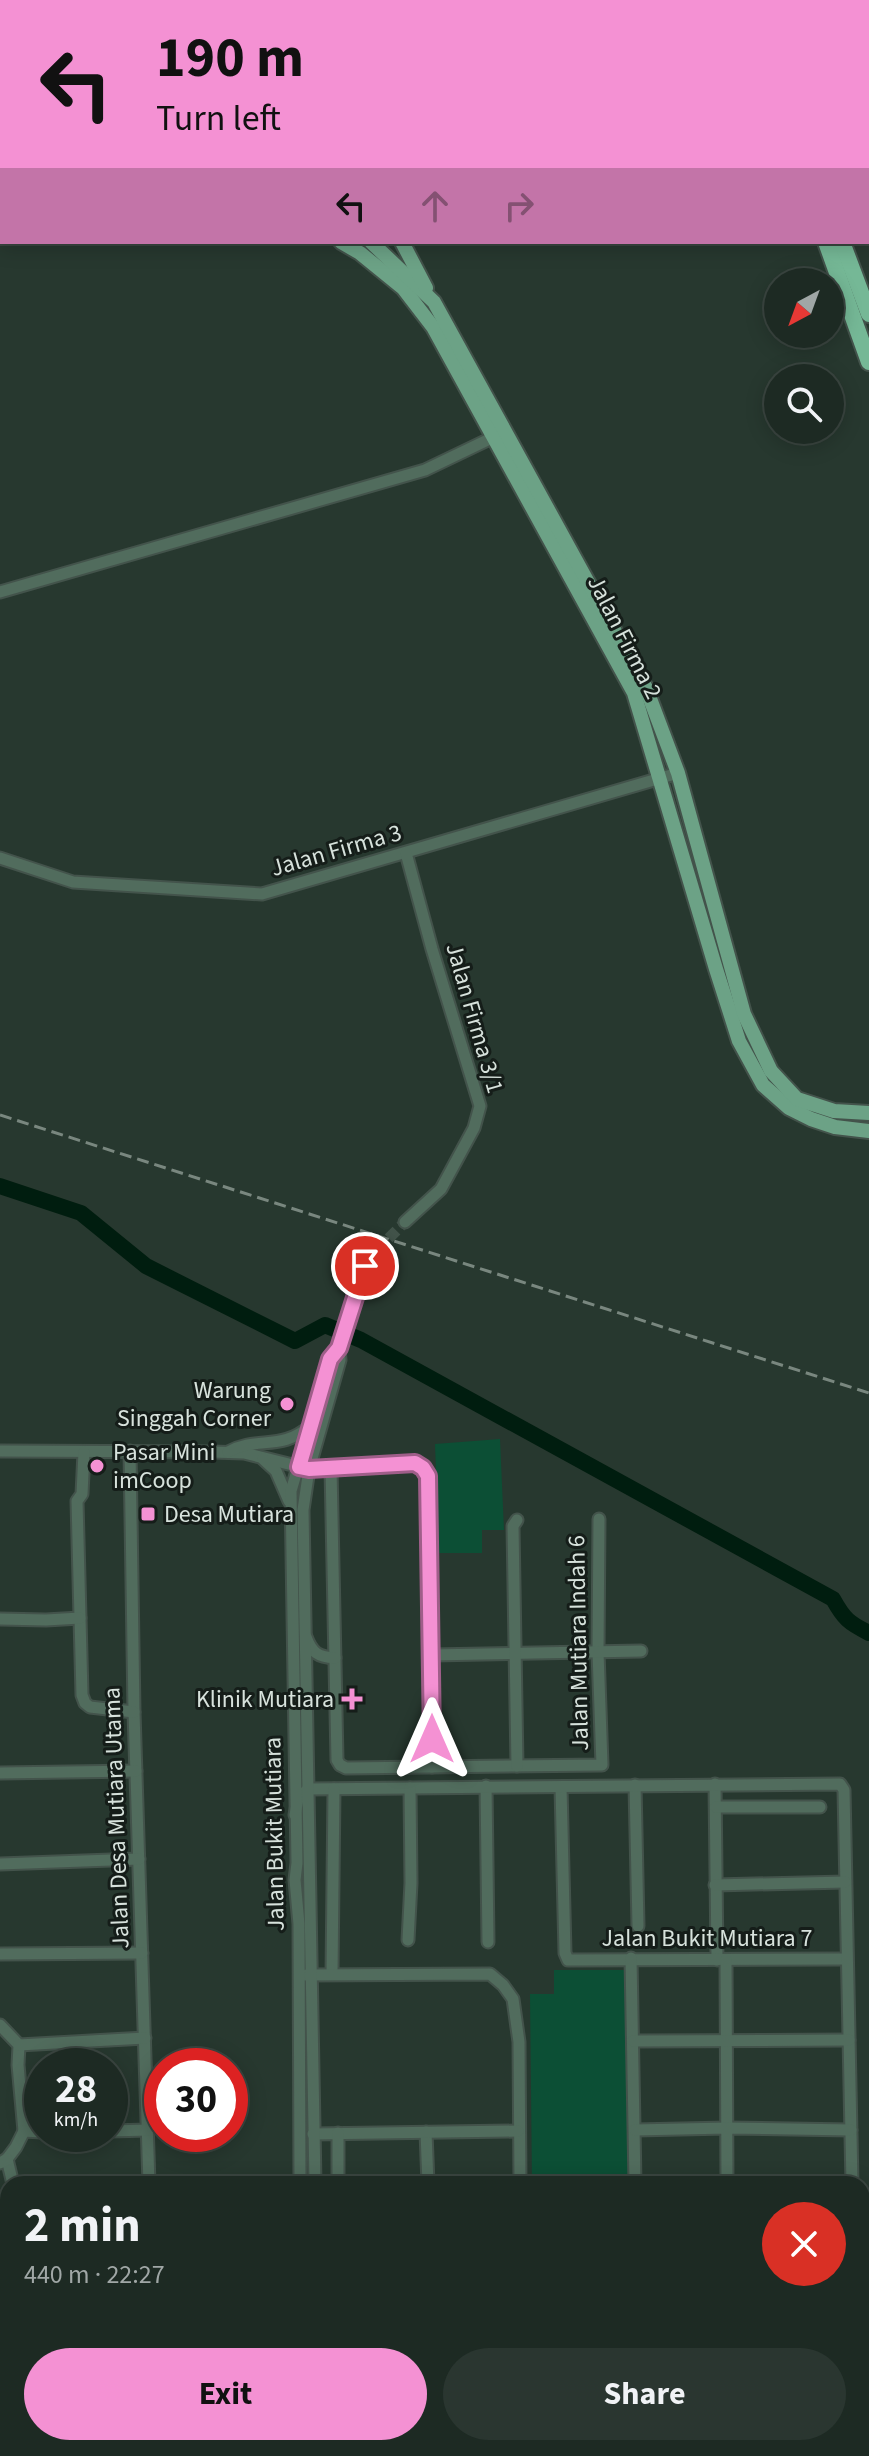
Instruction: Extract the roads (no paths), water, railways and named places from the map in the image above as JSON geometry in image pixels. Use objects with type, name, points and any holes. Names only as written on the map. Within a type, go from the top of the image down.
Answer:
[{"type":"highway","points":[[815,244],[835,290],[848,299]]},
{"type":"highway","points":[[827,244],[869,362]]},
{"type":"highway","points":[[843,244],[869,314]]},
{"type":"main road","points":[[403,244],[434,302]]},
{"type":"main road","name":"Jalan Firma 2","points":[[365,246],[434,302],[634,693],[739,1041],[763,1085],[789,1108],[811,1119],[835,1127],[869,1131]]},
{"type":"main road","name":"Jalan Firma 2","points":[[365,246],[433,327],[500,435],[646,688],[678,773],[744,1014],[771,1071],[797,1099],[806,1103],[834,1111],[869,1113]]},
{"type":"street","points":[[0,592],[425,470],[500,435]]},
{"type":"street","name":"Jalan Firma 3","points":[[0,858],[73,882],[262,894],[678,773]]},
{"type":"street","name":"Jalan Firma 3/1","points":[[405,1222],[441,1189],[474,1128],[480,1106],[406,853]]},
{"type":"street","points":[[304,1468],[340,1360],[339,1348],[365,1266],[377,1250]]},
{"type":"street","name":"Jalan Bukit Mutiara","points":[[300,2176],[308,1789],[304,1468],[310,1426],[330,1359],[339,1348]]},
{"type":"street","points":[[227,1452],[241,1445],[289,1441],[310,1426]]},
{"type":"street","points":[[0,1451],[227,1452],[304,1468],[415,1463],[423,1468],[428,1476],[432,1767]]},
{"type":"street","name":"Jalan Desa Mutiara Utama","points":[[130,1451],[134,1712],[145,2048]]},
{"type":"street","points":[[84,1452],[82,1494],[77,1501],[82,1695],[90,1707],[134,1712]]},
{"type":"street","points":[[260,1457],[276,1471],[291,1505]]},
{"type":"street","name":"Jalan Bukit Mutiara","points":[[304,1468],[291,1491],[295,1880],[305,1975],[315,2176]]},
{"type":"street","points":[[331,1468],[329,1658],[337,1760],[346,1768],[517,1766],[513,1526],[517,1520]]},
{"type":"street","name":"Jalan Mutiara Indah 6","points":[[517,1766],[602,1765],[598,1652],[599,1519]]},
{"type":"street","points":[[0,1619],[80,1618]]},
{"type":"street","points":[[305,1632],[310,1648],[329,1658]]},
{"type":"street","points":[[432,1655],[641,1651]]},
{"type":"street","points":[[305,1682],[311,1668],[329,1658]]},
{"type":"street","points":[[294,1763],[301,1783],[308,1789],[840,1784],[844,1790],[852,2176]]},
{"type":"street","points":[[0,1773],[136,1771]]},
{"type":"street","points":[[715,1784],[715,1885],[727,2039],[727,2176]]},
{"type":"street","points":[[635,1785],[638,1926]]},
{"type":"street","points":[[486,1786],[488,1942]]},
{"type":"street","name":"Jalan Bukit Mutiara 7","points":[[561,1787],[565,1953],[568,1960],[846,1959]]},
{"type":"street","points":[[408,1940],[410,1788]]},
{"type":"street","points":[[295,1815],[298,1799],[308,1789]]},
{"type":"street","points":[[332,1974],[334,1789]]},
{"type":"street","points":[[716,1807],[820,1807]]},
{"type":"street","points":[[0,1864],[139,1859]]},
{"type":"street","points":[[715,1885],[845,1882]]},
{"type":"street","points":[[0,1954],[142,1953]]},
{"type":"street","points":[[631,1958],[635,2176]]},
{"type":"street","points":[[305,1975],[490,1974],[503,1985],[513,1999],[519,2042],[520,2176]]},
{"type":"street","points":[[0,2025],[19,2045],[24,2131],[16,2147],[3,2161]]},
{"type":"street","points":[[19,2045],[145,2038]]},
{"type":"street","points":[[633,2041],[849,2040]]},
{"type":"street","points":[[635,2130],[851,2130]]},
{"type":"street","points":[[313,2134],[518,2131]]},
{"type":"street","points":[[426,2132],[428,2176]]},
{"type":"street","points":[[338,2133],[338,2176]]},
{"type":"street","name":"Jalan Desa Mutiara Utama","points":[[148,2152],[149,2176]]},
{"type":"waterway","points":[[0,1186],[81,1213],[146,1266],[295,1341],[325,1325],[361,1340],[833,1599],[848,1620],[869,1633]]},
{"type":"tunnel","points":[[377,1250],[405,1222]]},
{"type":"railway","points":[[0,1115],[869,1393]]},
{"type":"place","name":"Warung Singgah Corner","points":[[287,1404]]},
{"type":"place","name":"Pasar Mini imCoop","points":[[97,1466]]},
{"type":"place","name":"Desa Mutiara","points":[[148,1514]]},
{"type":"place","name":"Klinik Mutiara","points":[[352,1699]]}]
